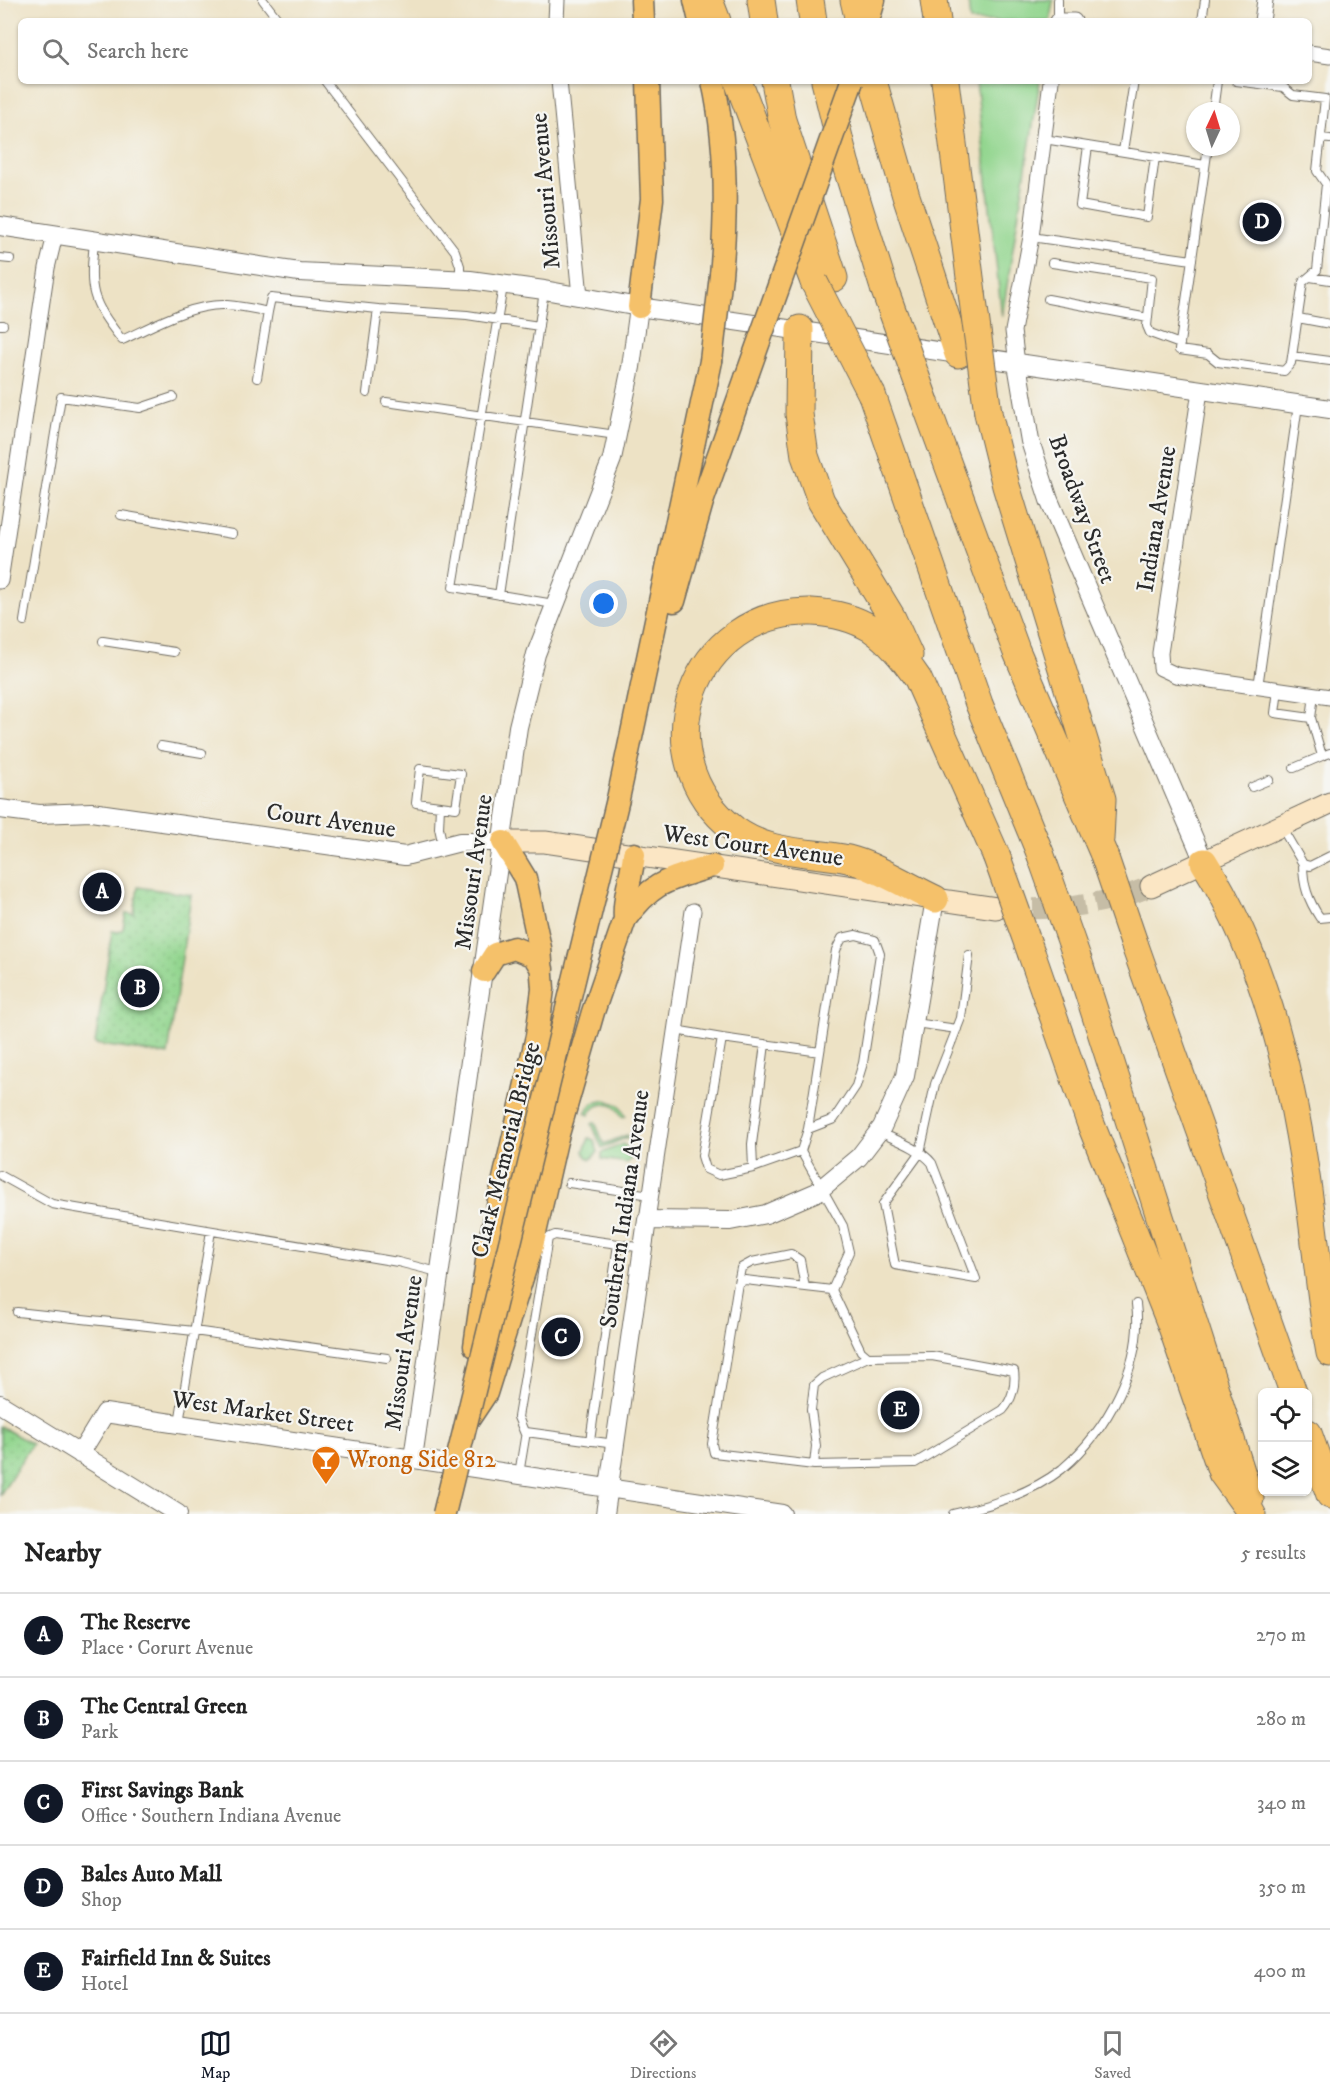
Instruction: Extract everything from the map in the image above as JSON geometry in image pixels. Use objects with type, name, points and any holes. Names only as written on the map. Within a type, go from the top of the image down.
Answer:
[{"type":"highway","points":[[709,0],[716,18]]},
{"type":"highway","points":[[761,0],[764,18]]},
{"type":"highway","points":[[810,0],[813,18]]},
{"type":"highway","points":[[854,0],[858,18]]},
{"type":"highway","points":[[934,0],[937,18]]},
{"type":"highway","points":[[739,84],[873,395],[979,704],[1040,853],[1079,963],[1254,1514]]},
{"type":"highway","points":[[776,84],[824,280]]},
{"type":"highway","points":[[826,84],[845,162],[884,288],[1016,650],[1102,850],[1292,1388]]},
{"type":"highway","points":[[874,84],[906,196],[958,354]]},
{"type":"highway","points":[[945,84],[988,413],[1006,486],[1102,799],[1102,850]]},
{"type":"highway","points":[[800,329],[799,414],[808,465],[821,501],[891,616],[996,855],[1090,1122],[1172,1327],[1222,1473],[1254,1514]]},
{"type":"highway","points":[[935,899],[850,860],[774,848],[746,837],[723,820],[696,784],[686,756],[685,730],[688,705],[699,678],[712,656],[730,637],[753,622],[803,612],[828,613],[852,619],[880,635],[900,654],[918,679],[937,718]]},
{"type":"highway","points":[[1204,862],[1224,893],[1272,1015],[1299,1132],[1330,1353]]},
{"type":"highway","points":[[1311,1442],[1330,1495]]},
{"type":"main road","points":[[642,0],[643,18]]},
{"type":"main road","points":[[695,0],[699,18]]},
{"type":"main road","points":[[869,18],[874,0]]},
{"type":"main road","points":[[639,307],[652,199],[648,84]]},
{"type":"main road","points":[[618,799],[711,362],[726,224],[718,102],[714,84]]},
{"type":"main road","points":[[618,799],[702,502],[851,84]]},
{"type":"main road","name":"Clark Memorial Bridge","points":[[444,1514],[618,799]]},
{"type":"main road","points":[[1151,886],[1282,828],[1330,803]]},
{"type":"main road","points":[[468,1422],[470,1370],[482,1310],[490,1240],[541,1010],[542,969],[525,878],[503,842]]},
{"type":"main road","name":"West Court Avenue","points":[[503,842],[545,842],[996,908]]},
{"type":"main road","points":[[625,919],[624,905],[631,881],[634,854]]},
{"type":"main road","points":[[468,1422],[486,1393],[532,1246],[556,1141],[582,1049],[625,919],[642,897],[654,887],[712,866]]},
{"type":"main road","points":[[484,971],[495,954],[514,948],[534,956],[542,969]]},
{"type":"street","points":[[556,18],[557,0]]},
{"type":"street","points":[[1262,18],[1265,0]]},
{"type":"street","points":[[1312,53],[1330,56]]},
{"type":"street","name":"Missouri Avenue","points":[[560,84],[580,296]]},
{"type":"street","name":"Broadway Street","points":[[1051,84],[1031,237],[1012,331],[1030,441],[1047,495],[1204,862]]},
{"type":"street","points":[[0,226],[299,272],[503,284],[639,307],[1330,409]]},
{"type":"street","points":[[0,581],[47,268],[55,235]]},
{"type":"street","name":"Missouri Avenue","points":[[413,1458],[518,727],[536,654],[612,459],[631,367],[639,307]]},
{"type":"street","name":"Indiana Avenue","points":[[1200,391],[1160,653],[1161,668],[1167,673],[1258,687]]},
{"type":"street","points":[[1258,687],[1330,698]]},
{"type":"street","name":"Court Avenue","points":[[0,809],[39,814],[91,812],[405,856],[460,842],[503,842]]},
{"type":"street","points":[[647,1221],[748,1219],[784,1209],[822,1189],[846,1170],[879,1132],[891,1111],[905,1076],[935,899]]},
{"type":"street","name":"Southern Indiana Avenue","points":[[604,1514],[693,911]]},
{"type":"street","points":[[0,1404],[178,1514]]},
{"type":"street","name":"West Market Street","points":[[80,1454],[105,1413],[782,1514]]},
{"type":"lane","points":[[263,0],[277,18]]},
{"type":"lane","points":[[1058,0],[1058,18]]},
{"type":"lane","points":[[1202,18],[1205,0]]},
{"type":"lane","points":[[327,84],[455,251],[460,266],[460,280]]},
{"type":"lane","points":[[1123,151],[1134,84]]},
{"type":"lane","points":[[1214,102],[1217,84]]},
{"type":"lane","points":[[1206,156],[1179,350],[1208,354],[1218,362],[1284,371],[1292,356],[1303,282],[1317,270],[1326,224],[1328,184],[1317,171],[1328,99],[1293,95],[1283,87],[1260,84]]},
{"type":"lane","points":[[1044,138],[1205,165]]},
{"type":"lane","points":[[1321,138],[1330,139]]},
{"type":"lane","points":[[1088,146],[1080,205],[1147,217],[1155,157]]},
{"type":"lane","points":[[1031,237],[1192,260]]},
{"type":"lane","points":[[94,242],[90,280],[92,295],[102,315],[122,340],[190,311],[209,306],[226,305],[268,312]]},
{"type":"lane","points":[[0,258],[10,259]]},
{"type":"lane","points":[[1052,263],[1152,278],[1148,318],[1150,333],[1180,344]]},
{"type":"lane","points":[[1310,277],[1330,280]]},
{"type":"lane","points":[[503,284],[453,587],[555,604]]},
{"type":"lane","points":[[499,595],[544,290]]},
{"type":"lane","points":[[257,378],[271,298],[539,326]]},
{"type":"lane","points":[[1048,300],[1148,318]]},
{"type":"lane","points":[[367,393],[378,309]]},
{"type":"lane","points":[[1298,318],[1330,324]]},
{"type":"lane","points":[[1292,356],[1330,362]]},
{"type":"lane","points":[[24,621],[61,397],[140,408],[173,397]]},
{"type":"lane","points":[[386,402],[618,435]]},
{"type":"lane","points":[[1258,687],[1298,405]]},
{"type":"lane","points":[[121,515],[232,534]]},
{"type":"lane","points":[[103,641],[174,652]]},
{"type":"lane","points":[[1278,690],[1275,713],[1311,718]]},
{"type":"lane","points":[[1294,768],[1326,754],[1311,718],[1314,695]]},
{"type":"lane","points":[[161,746],[202,753]]},
{"type":"lane","points":[[420,769],[461,774],[456,808],[440,806],[416,803],[420,769]]},
{"type":"lane","points":[[1252,787],[1269,780]]},
{"type":"lane","points":[[440,806],[439,828],[443,846]]},
{"type":"lane","points":[[1282,828],[1303,864],[1303,884],[1312,906],[1320,918],[1330,917]]},
{"type":"lane","points":[[1303,864],[1310,866],[1330,856]]},
{"type":"lane","points":[[808,1129],[834,1119],[856,1086],[863,1063],[880,954],[875,940],[856,935],[842,938],[839,944],[808,1129],[801,1151],[843,1226],[849,1252],[832,1290],[861,1351],[868,1357]]},
{"type":"lane","points":[[879,1132],[920,1153],[932,1163],[976,1279],[895,1265],[892,1260],[883,1204],[920,1153],[935,1084],[957,1029],[969,955]]},
{"type":"lane","points":[[915,1023],[957,1029]]},
{"type":"lane","points":[[675,1030],[820,1052]]},
{"type":"lane","points":[[722,1038],[702,1156],[706,1169],[719,1174],[753,1168],[801,1151]]},
{"type":"lane","points":[[753,1168],[752,1144],[765,1044]]},
{"type":"lane","points":[[0,1175],[52,1204],[124,1214],[398,1262],[440,1273]]},
{"type":"lane","points":[[569,1183],[651,1195]]},
{"type":"lane","points":[[179,1425],[211,1231]]},
{"type":"lane","points":[[519,1476],[525,1434],[518,1417],[548,1238],[555,1235],[644,1248]]},
{"type":"lane","points":[[590,1441],[618,1244]]},
{"type":"lane","points":[[805,1287],[800,1260],[791,1254],[752,1262],[741,1268],[711,1444],[714,1453],[814,1465],[915,1463],[1003,1410],[1009,1404],[1015,1380],[1014,1371],[932,1356],[868,1357],[822,1378],[814,1385],[811,1410],[816,1446],[814,1465]]},
{"type":"lane","points":[[738,1283],[745,1280],[832,1290]]},
{"type":"lane","points":[[952,1514],[1012,1497],[1061,1470],[1089,1440],[1114,1402],[1129,1372],[1135,1345],[1136,1304]]},
{"type":"lane","points":[[16,1312],[194,1331],[387,1358]]},
{"type":"lane","points":[[525,1434],[615,1444]]},
{"type":"green space","points":[[968,0],[1053,0],[1050,18],[970,18]]},
{"type":"green space","points":[[976,84],[1040,84],[1002,317]]},
{"type":"green space","points":[[138,887],[191,895],[168,1055],[95,1044],[112,931],[119,932],[123,929],[126,913],[134,914]]},
{"type":"green space","points":[[606,1100],[619,1105],[626,1116],[622,1117],[615,1108],[606,1104],[592,1110],[589,1115],[585,1113],[593,1103]]},
{"type":"green space","points":[[595,1122],[604,1144],[627,1135],[628,1137],[602,1148],[592,1124]]},
{"type":"green space","points":[[589,1138],[594,1140],[598,1152],[591,1159],[586,1157],[584,1151]]},
{"type":"green space","points":[[623,1144],[632,1151],[632,1157],[627,1163],[602,1159],[602,1153]]},
{"type":"green space","points":[[0,1426],[32,1444],[0,1495]]},
{"type":"tunnel","points":[[1002,908],[1040,909],[1078,906],[1097,903],[1151,886]]},
{"type":"place","name":"Bales Auto Mall","points":[[1262,222]]},
{"type":"place","name":"The Reserve","points":[[102,892]]},
{"type":"place","name":"The Central Green","points":[[140,988]]},
{"type":"place","name":"First Savings Bank","points":[[561,1337]]},
{"type":"place","name":"Fairfield Inn & Suites","points":[[900,1410]]},
{"type":"place","name":"Wrong Side 812","points":[[326,1486]]}]
